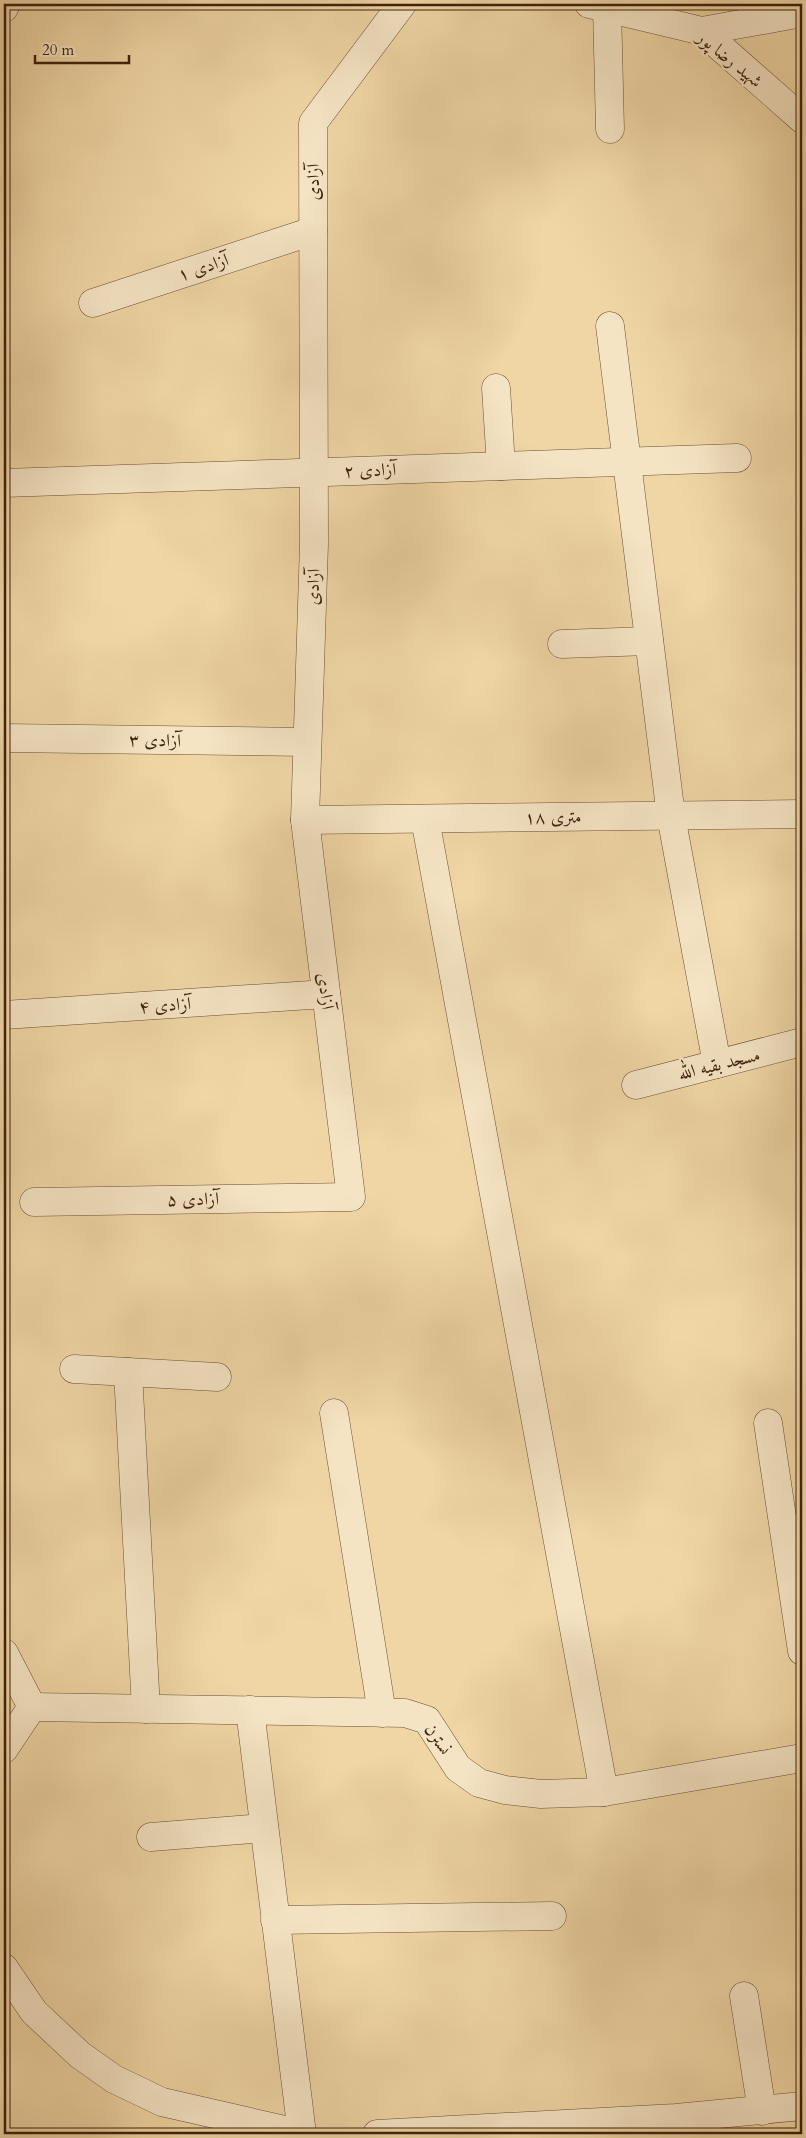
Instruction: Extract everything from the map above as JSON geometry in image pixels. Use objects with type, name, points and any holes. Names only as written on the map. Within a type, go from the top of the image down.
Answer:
[{"type":"street","points":[[4,8],[6,4]]},
{"type":"street","name":"آزادی","points":[[351,1197],[305,820],[306,742],[314,544],[313,123],[402,4]]},
{"type":"street","points":[[598,5],[610,129]]},
{"type":"street","name":"شهید رضا پور","points":[[598,5],[702,31],[802,119]]},
{"type":"street","points":[[702,31],[802,13]]},
{"type":"street","name":"آزادی ۱","points":[[93,303],[314,231]]},
{"type":"street","points":[[610,326],[671,816],[717,1064]]},
{"type":"street","points":[[496,388],[502,466]]},
{"type":"street","name":"آزادی ۲","points":[[4,483],[737,458]]},
{"type":"street","points":[[562,644],[649,641]]},
{"type":"street","name":"آزادی ۳","points":[[4,738],[306,742]]},
{"type":"street","name":"۱۸ متری","points":[[305,820],[802,814]]},
{"type":"street","points":[[426,819],[604,1792]]},
{"type":"street","name":"آزادی ۴","points":[[4,1015],[326,994]]},
{"type":"street","name":"مسجد بقیه الله","points":[[636,1085],[802,1042]]},
{"type":"street","name":"آزادی ۵","points":[[34,1202],[351,1197]]},
{"type":"street","points":[[74,1369],[216,1377]]},
{"type":"street","points":[[128,1372],[146,1709]]},
{"type":"street","points":[[334,1414],[382,1712]]},
{"type":"street","points":[[768,1423],[802,1650]]},
{"type":"street","points":[[4,1653],[32,1707],[4,1749]]},
{"type":"street","name":"نسترن","points":[[32,1707],[405,1713],[427,1720],[458,1768],[479,1784],[505,1790],[541,1794],[604,1792],[802,1758]]},
{"type":"street","points":[[4,1968],[34,2012],[80,2055],[114,2079],[162,2102],[302,2134],[250,1710]]},
{"type":"street","points":[[151,1837],[264,1828]]},
{"type":"street","points":[[276,1920],[552,1916]]},
{"type":"street","points":[[744,1996],[762,2111]]},
{"type":"street","points":[[377,2134],[677,2126],[802,2106]]}]
